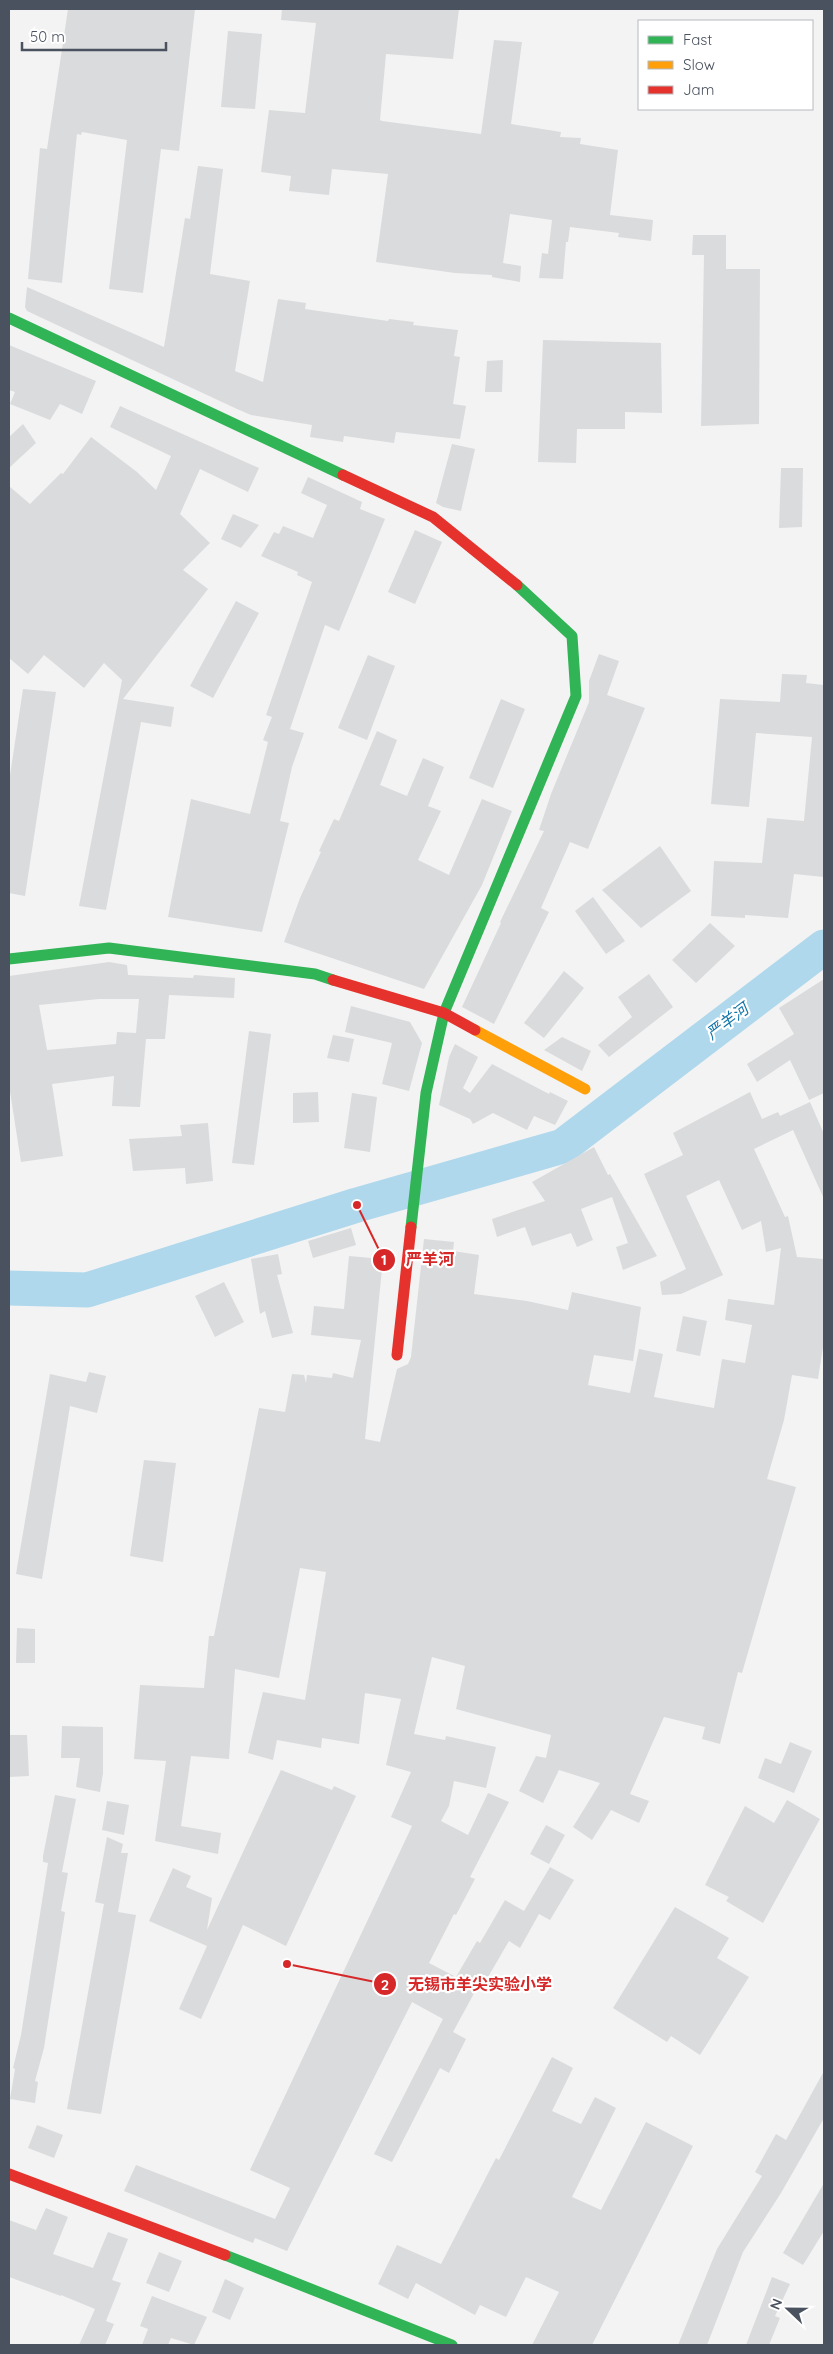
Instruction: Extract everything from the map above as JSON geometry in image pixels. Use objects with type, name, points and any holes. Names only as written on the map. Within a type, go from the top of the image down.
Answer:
[{"type":"street","points":[[9,318],[432,517],[521,588],[572,636],[576,696],[444,1013],[426,1093],[397,1355]]},
{"type":"street","points":[[9,959],[109,948],[315,974],[444,1013],[585,1088]]},
{"type":"street","points":[[9,2174],[219,2252],[452,2345]]},
{"type":"building","points":[[68,9],[195,9],[179,151],[161,149],[143,293],[109,289],[127,140],[82,132],[81,135],[77,134],[62,283],[28,279],[40,148],[47,149]]},
{"type":"building","points":[[282,9],[459,9],[453,59],[386,54],[380,120],[382,121],[481,134],[494,40],[522,42],[511,124],[561,132],[560,137],[581,138],[580,144],[618,150],[610,215],[653,220],[651,241],[618,237],[619,233],[570,227],[568,242],[566,242],[563,279],[539,278],[542,253],[548,254],[552,220],[510,214],[503,263],[521,266],[520,282],[492,277],[492,275],[455,273],[376,262],[388,174],[332,169],[329,195],[289,191],[291,176],[261,172],[269,110],[305,113],[316,23],[281,20]]},
{"type":"building","points":[[228,31],[262,34],[255,109],[221,107]]},
{"type":"building","points":[[198,166],[223,169],[210,274],[250,281],[235,371],[263,382],[278,299],[306,303],[305,309],[388,321],[389,319],[414,322],[413,325],[458,330],[454,356],[460,357],[453,404],[466,406],[460,439],[396,432],[394,443],[344,436],[343,442],[310,437],[312,425],[251,415],[27,311],[25,307],[27,287],[164,347],[185,218],[190,219]]},
{"type":"building","points":[[693,235],[726,235],[726,269],[760,269],[759,424],[701,426],[704,255],[692,255]]},
{"type":"building","points":[[543,340],[661,343],[662,413],[625,412],[625,429],[577,429],[576,463],[538,462]]},
{"type":"building","points":[[9,345],[96,381],[82,414],[60,404],[50,420],[10,404],[15,392],[9,390]]},
{"type":"building","points":[[503,360],[502,392],[485,392],[487,361]]},
{"type":"building","points":[[120,406],[259,468],[248,492],[200,469],[180,514],[210,543],[183,570],[208,589],[123,699],[174,707],[171,727],[141,722],[106,910],[79,906],[122,680],[104,663],[84,688],[44,655],[28,674],[9,658],[9,486],[30,504],[61,473],[63,474],[91,437],[137,472],[156,490],[171,456],[110,427]]},
{"type":"building","points":[[23,424],[36,443],[9,468],[9,437]]},
{"type":"building","points":[[452,444],[475,449],[461,511],[443,507],[436,503]]},
{"type":"building","points":[[781,468],[803,468],[802,527],[779,528]]},
{"type":"building","points":[[308,477],[362,502],[360,509],[385,519],[339,631],[325,625],[290,729],[304,733],[292,767],[280,821],[289,823],[262,932],[168,917],[191,799],[250,814],[268,742],[263,740],[272,717],[266,715],[312,582],[297,575],[298,572],[261,556],[274,532],[279,534],[283,526],[313,538],[327,505],[301,493]]},
{"type":"building","points":[[233,514],[259,525],[241,548],[221,539]]},
{"type":"building","points":[[415,530],[442,542],[415,604],[388,592]]},
{"type":"building","points":[[236,601],[259,613],[213,698],[190,686]]},
{"type":"building","points":[[599,654],[619,661],[607,695],[645,708],[588,849],[570,842],[541,908],[549,912],[494,1024],[462,1007],[544,831],[539,830],[551,794],[589,702],[589,681]]},
{"type":"building","points":[[368,655],[395,666],[367,740],[338,728]]},
{"type":"building","points":[[782,674],[807,675],[806,683],[824,685],[824,877],[794,874],[788,918],[745,915],[745,918],[711,916],[714,861],[762,863],[767,818],[804,821],[812,737],[756,733],[749,807],[711,804],[720,699],[780,702]]},
{"type":"building","points":[[23,689],[56,692],[25,896],[9,893],[9,782]]},
{"type":"building","points":[[501,699],[525,709],[493,788],[469,778]]},
{"type":"building","points":[[377,731],[397,740],[380,785],[407,796],[423,758],[444,767],[428,806],[441,811],[418,860],[449,875],[482,799],[512,811],[482,885],[424,989],[284,942],[300,898],[321,852],[319,851],[334,819],[339,821]]},
{"type":"building","points":[[660,846],[691,891],[641,928],[602,890]]},
{"type":"building","points":[[593,897],[625,941],[606,954],[575,911]]},
{"type":"building","points":[[710,923],[735,946],[696,983],[672,960]]},
{"type":"building","points":[[109,962],[127,965],[128,975],[193,978],[194,975],[235,978],[234,998],[169,995],[165,1039],[146,1039],[140,1107],[112,1106],[114,1076],[52,1084],[63,1156],[21,1162],[9,1085],[9,976]],"holes":[[[99,999],[139,999],[136,1033],[117,1032],[116,1044],[47,1050],[39,1005]]]},
{"type":"building","points":[[564,971],[584,988],[544,1038],[524,1023]]},
{"type":"building","points":[[649,974],[673,1007],[609,1057],[598,1045],[632,1017],[618,997]]},
{"type":"building","points":[[824,979],[824,1093],[809,1100],[790,1060],[757,1082],[747,1064],[794,1034],[779,1008]]},
{"type":"building","points":[[351,1006],[410,1022],[422,1043],[409,1091],[382,1084],[392,1043],[345,1032]]},
{"type":"building","points":[[249,1031],[271,1034],[254,1165],[232,1163]]},
{"type":"building","points":[[333,1035],[354,1039],[349,1062],[327,1058]]},
{"type":"building","points":[[562,1037],[591,1051],[582,1071],[544,1050]]},
{"type":"building","points":[[455,1044],[478,1057],[463,1088],[470,1093],[492,1064],[549,1094],[550,1092],[568,1101],[555,1125],[534,1116],[527,1130],[493,1113],[473,1124],[470,1119],[439,1105],[449,1057]]},
{"type":"building","points":[[318,1092],[319,1122],[293,1123],[293,1093]]},
{"type":"building","points":[[750,1092],[762,1119],[778,1112],[780,1116],[810,1102],[824,1134],[824,1199],[793,1130],[754,1149],[785,1217],[788,1216],[797,1257],[824,1259],[824,1341],[818,1379],[792,1375],[784,1420],[767,1479],[796,1487],[742,1673],[738,1672],[720,1744],[702,1739],[705,1727],[664,1717],[630,1794],[649,1801],[639,1823],[611,1810],[592,1840],[573,1827],[600,1783],[559,1770],[543,1803],[519,1791],[536,1756],[546,1758],[551,1735],[456,1709],[465,1666],[432,1657],[414,1734],[445,1740],[446,1736],[496,1747],[486,1788],[454,1781],[449,1806],[441,1821],[468,1835],[488,1793],[509,1802],[470,1877],[475,1879],[456,1915],[454,1914],[429,1963],[456,1977],[477,1941],[480,1943],[505,1900],[524,1911],[550,1867],[574,1880],[550,1920],[539,1914],[520,1948],[509,1941],[488,1977],[484,1975],[453,2032],[466,2039],[449,2073],[440,2068],[392,2162],[374,2154],[443,2019],[412,2002],[287,2251],[255,2238],[253,2243],[124,2191],[136,2165],[275,2219],[290,2188],[250,2170],[412,1826],[391,1817],[411,1772],[386,1765],[401,1699],[365,1693],[359,1744],[322,1738],[321,1748],[277,1740],[273,1760],[248,1753],[263,1692],[305,1700],[326,1572],[300,1568],[279,1678],[235,1669],[229,1759],[191,1756],[181,1826],[221,1833],[218,1854],[155,1841],[166,1761],[134,1759],[140,1685],[204,1688],[209,1636],[214,1636],[259,1408],[285,1412],[292,1374],[304,1375],[306,1383],[307,1375],[332,1378],[333,1373],[353,1378],[361,1340],[311,1335],[314,1306],[344,1309],[349,1256],[383,1259],[365,1439],[380,1442],[397,1369],[408,1364],[411,1357],[424,1239],[454,1242],[453,1251],[479,1255],[474,1294],[527,1301],[568,1310],[572,1292],[641,1307],[633,1361],[594,1355],[588,1385],[630,1393],[639,1349],[663,1354],[654,1397],[714,1408],[722,1359],[745,1363],[752,1325],[725,1320],[728,1299],[774,1305],[781,1248],[766,1252],[761,1221],[742,1230],[719,1180],[686,1196],[723,1275],[681,1294],[662,1295],[660,1282],[686,1269],[644,1174],[683,1155],[673,1133]]},
{"type":"building","points":[[352,1093],[377,1097],[370,1152],[344,1148]]},
{"type":"building","points":[[208,1123],[213,1181],[186,1184],[185,1168],[133,1171],[129,1139],[182,1136],[180,1125]]},
{"type":"building","points":[[594,1147],[608,1175],[610,1174],[657,1256],[623,1270],[616,1247],[628,1243],[612,1197],[581,1209],[593,1240],[577,1247],[571,1233],[532,1246],[525,1227],[497,1237],[492,1219],[545,1201],[532,1182]]},
{"type":"building","points":[[351,1228],[356,1245],[313,1258],[308,1241]]},
{"type":"building","points":[[278,1254],[282,1274],[277,1275],[293,1333],[272,1338],[265,1311],[260,1314],[251,1259]]},
{"type":"building","points":[[224,1282],[244,1322],[215,1337],[195,1296]]},
{"type":"building","points":[[683,1316],[707,1321],[700,1356],[676,1351]]},
{"type":"building","points":[[89,1372],[106,1376],[97,1413],[70,1406],[42,1579],[16,1574],[50,1374],[86,1382]]},
{"type":"building","points":[[144,1460],[176,1463],[163,1562],[130,1556]]},
{"type":"building","points":[[17,1628],[35,1629],[35,1663],[16,1663]]},
{"type":"building","points":[[62,1726],[103,1727],[103,1773],[100,1792],[76,1787],[80,1758],[61,1758]]},
{"type":"building","points":[[9,1735],[27,1735],[29,1776],[9,1777]]},
{"type":"building","points":[[790,1742],[812,1751],[794,1793],[758,1778],[765,1758],[781,1764]]},
{"type":"building","points":[[281,1770],[332,1790],[334,1786],[356,1796],[286,1946],[243,1925],[201,2019],[179,2009],[207,1946],[149,1921],[173,1868],[191,1876],[186,1887],[212,1898],[207,1930]]},
{"type":"building","points":[[55,1795],[76,1799],[62,1872],[68,1873],[61,1911],[65,1912],[44,2048],[35,2081],[38,2082],[35,2103],[10,2099],[15,2069],[13,2068],[21,2035],[48,1863],[43,1862],[43,1856]]},
{"type":"building","points":[[787,1800],[820,1819],[763,1923],[726,1901],[729,1897],[705,1885],[745,1806],[774,1823]]},
{"type":"building","points":[[107,1801],[129,1805],[124,1835],[102,1830]]},
{"type":"building","points":[[546,1825],[565,1835],[549,1864],[530,1854]]},
{"type":"building","points":[[107,1837],[123,1844],[121,1853],[128,1853],[118,1912],[136,1915],[101,2114],[67,2109],[104,1904],[95,1902]]},
{"type":"building","points":[[675,1907],[729,1938],[717,1958],[749,1977],[700,2055],[671,2036],[667,2042],[613,2008]]},
{"type":"building","points":[[552,2057],[573,2068],[552,2111],[581,2124],[595,2097],[616,2108],[572,2197],[601,2210],[646,2122],[693,2146],[592,2345],[532,2345],[559,2292],[526,2277],[506,2317],[480,2305],[475,2315],[416,2283],[408,2299],[378,2284],[397,2245],[441,2264],[496,2158],[499,2160]]},
{"type":"building","points":[[824,2071],[824,2118],[781,2193],[743,2252],[707,2345],[678,2345],[717,2249],[762,2176],[755,2172],[776,2134],[786,2140]]},
{"type":"building","points":[[37,2125],[63,2135],[54,2158],[28,2148]]},
{"type":"building","points":[[824,2183],[824,2231],[803,2265],[783,2253]]},
{"type":"building","points":[[46,2208],[68,2217],[53,2254],[93,2268],[108,2232],[128,2239],[112,2280],[121,2283],[106,2321],[114,2324],[105,2345],[79,2345],[95,2309],[9,2277],[9,2220],[36,2230]]},
{"type":"building","points":[[159,2252],[182,2261],[169,2292],[146,2283]]},
{"type":"building","points":[[772,2277],[790,2284],[775,2316],[780,2318],[769,2345],[746,2345]]},
{"type":"building","points":[[225,2279],[244,2288],[230,2320],[212,2312]]},
{"type":"building","points":[[152,2296],[207,2317],[194,2345],[171,2338],[168,2345],[142,2345],[148,2329],[140,2326]]},
{"type":"waterway","name":"严羊河","points":[[9,1288],[87,1290],[357,1205],[563,1146],[824,947]]},
{"type":"traffic: fast","points":[[9,318],[343,475]]},
{"type":"traffic: fast","points":[[411,1227],[426,1093],[444,1013],[576,696],[572,636],[517,585]]},
{"type":"traffic: fast","points":[[9,959],[109,948],[315,974],[333,980]]},
{"type":"traffic: fast","points":[[225,2255],[452,2345]]},
{"type":"traffic: slow","points":[[475,1030],[585,1089]]},
{"type":"traffic: jam","points":[[343,475],[433,517],[517,585]]},
{"type":"traffic: jam","points":[[333,980],[444,1013],[475,1030]]},
{"type":"traffic: jam","points":[[397,1355],[411,1227]]},
{"type":"traffic: jam","points":[[9,2174],[225,2255]]},
{"type":"place","name":"严羊河","points":[[357,1205]]},
{"type":"place","name":"无锡市羊尖实验小学","points":[[287,1964]]}]
